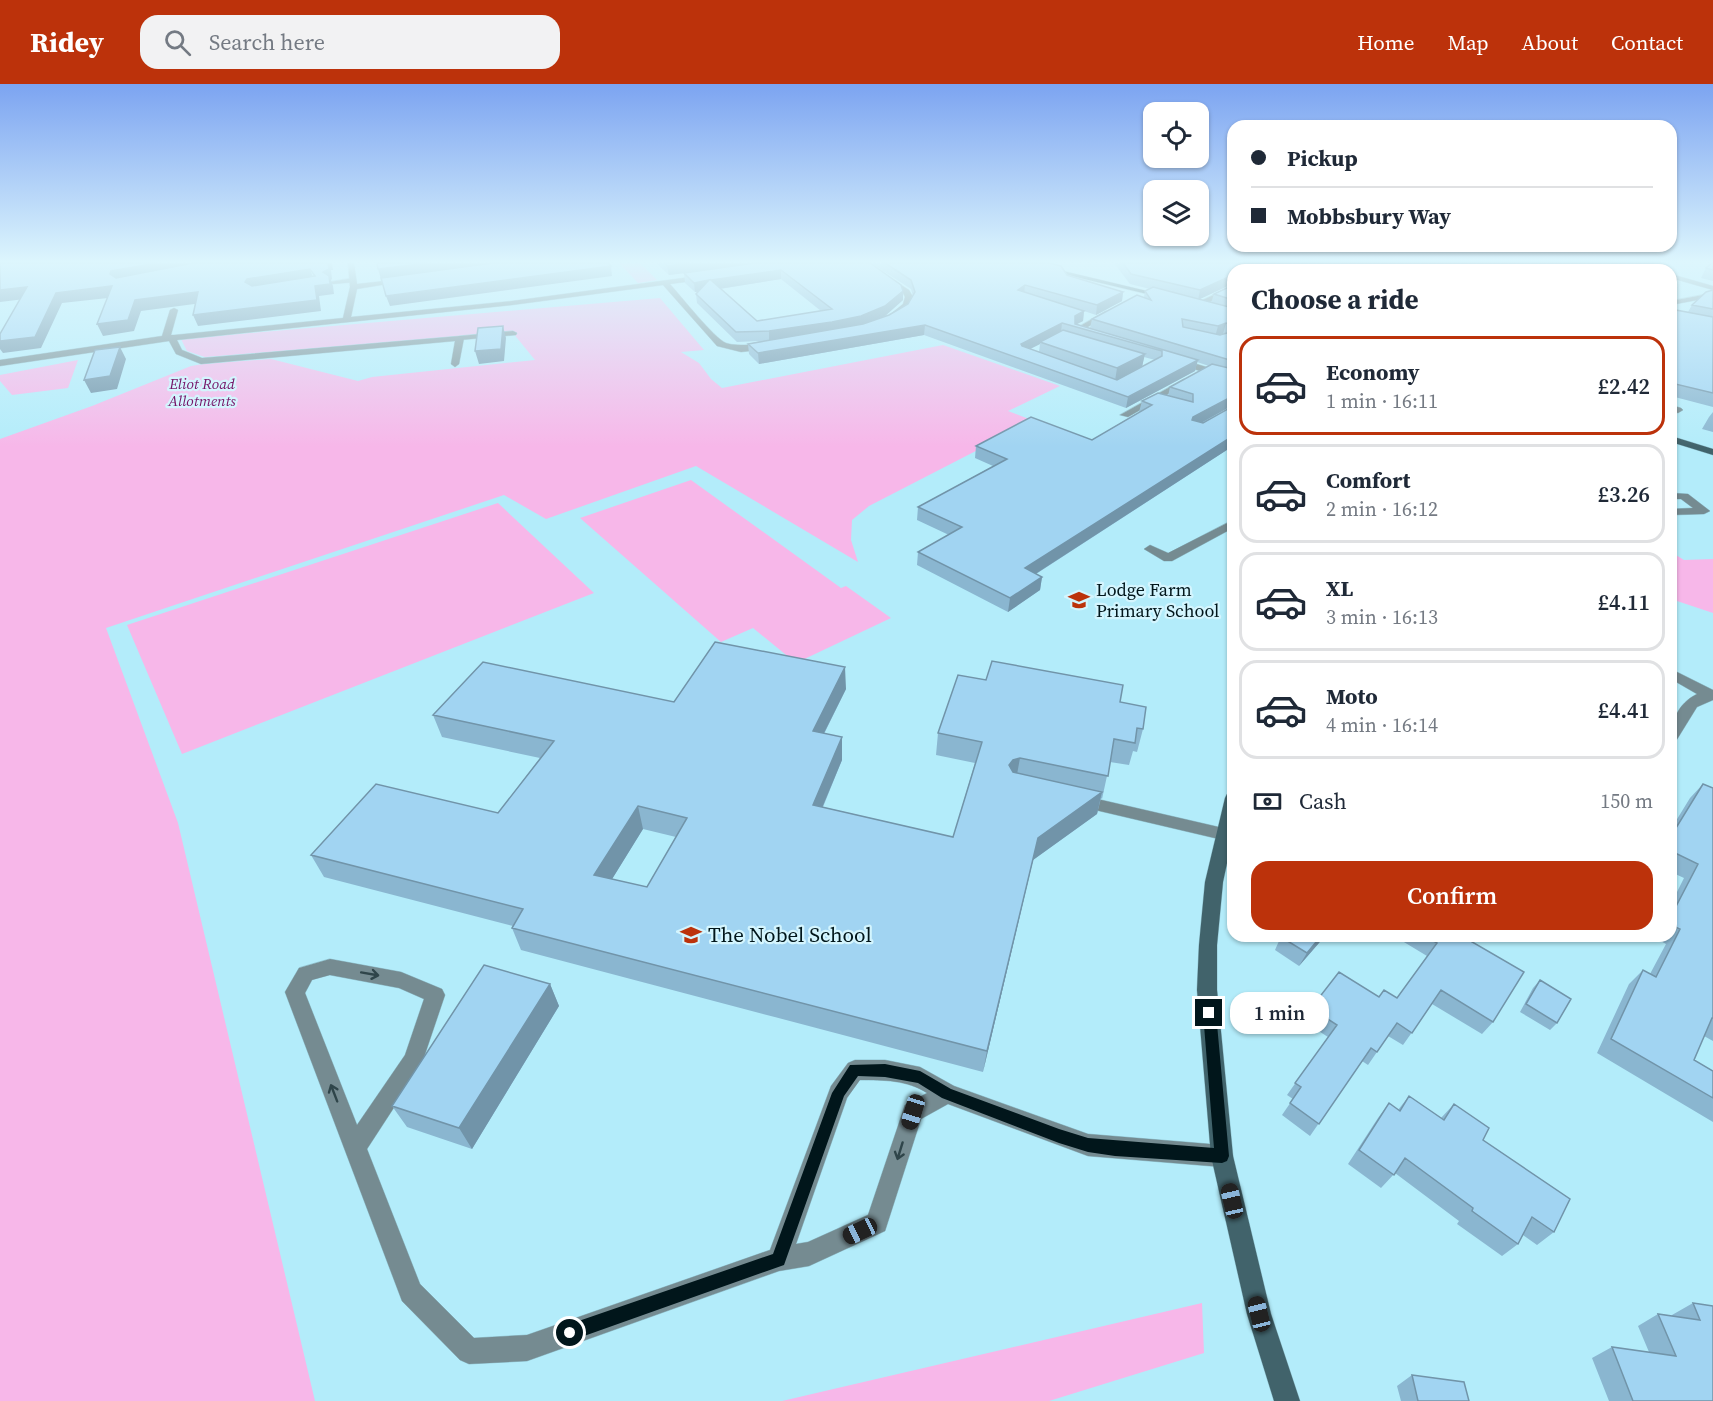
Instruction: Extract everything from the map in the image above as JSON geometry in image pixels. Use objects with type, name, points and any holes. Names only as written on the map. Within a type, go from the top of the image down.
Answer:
[{"type":"street","points":[[168,338],[171,324]]},
{"type":"street","points":[[1,363],[168,338],[302,324]]},
{"type":"street","points":[[702,324],[720,344],[741,349],[772,346]]},
{"type":"street","points":[[1087,324],[1073,332],[1095,335]]},
{"type":"street","points":[[168,338],[179,352],[202,362],[513,333]]},
{"type":"street","points":[[455,364],[460,338]]},
{"type":"street","points":[[1170,358],[1227,376]]},
{"type":"street","points":[[1125,415],[1208,370]]},
{"type":"street","points":[[1154,399],[1165,403]]},
{"type":"street","points":[[1677,441],[1713,452]]},
{"type":"street","points":[[1677,496],[1684,496],[1704,511],[1677,512]]},
{"type":"street","points":[[1150,549],[1168,558],[1227,526]]},
{"type":"street","points":[[1677,676],[1711,695]]},
{"type":"street","points":[[1677,727],[1690,705],[1711,695]]},
{"type":"street","points":[[1069,799],[1224,834]]},
{"type":"street","points":[[1227,822],[1214,882],[1207,978],[1222,1156],[1259,1314],[1287,1401]]},
{"type":"street","points":[[355,1148],[414,1059],[435,995],[401,980],[330,967],[306,974],[295,992],[355,1148],[411,1292],[469,1351],[526,1348],[778,1259],[809,1254],[878,1223],[913,1112],[947,1094]]},
{"type":"street","points":[[778,1259],[838,1093],[855,1070],[885,1070],[920,1077],[947,1094],[1088,1145],[1222,1156]]},
{"type":"green space","name":"Eliot Road Allotments","points":[[351,324],[682,324],[704,350],[681,352],[699,363],[711,379],[722,388],[943,345],[1060,386],[1008,411],[1034,421],[869,506],[852,520],[851,540],[858,562],[696,466],[546,519],[504,495],[106,628],[178,823],[315,1401],[0,1401],[0,439],[92,406],[191,366],[203,364],[271,359],[358,381],[372,377],[535,360],[513,333],[205,357],[187,351],[181,339]]},
{"type":"green space","points":[[78,360],[68,388],[12,395],[0,381],[0,375]]},
{"type":"green space","points":[[691,480],[841,588],[846,586],[891,618],[796,663],[753,628],[721,642],[580,518]]},
{"type":"green space","points":[[498,503],[594,593],[182,754],[127,625]]},
{"type":"green space","points":[[1677,556],[1684,560],[1713,559],[1713,613],[1677,601]]},
{"type":"green space","points":[[1202,1303],[1204,1353],[1049,1401],[782,1401]]},
{"type":"building","points":[[5,324],[41,324],[35,337],[0,341],[0,334]]},
{"type":"building","points":[[728,324],[815,324],[769,331],[736,332]]},
{"type":"building","points":[[860,324],[1059,324],[1021,344],[1022,346],[1117,380],[1162,356],[1162,351],[1067,324],[1077,324],[1198,360],[1128,397],[925,325],[758,353],[748,344]]},
{"type":"building","points":[[1110,324],[1183,324],[1183,327],[1220,335],[1227,333],[1227,359]]},
{"type":"building","points":[[1677,324],[1713,324],[1713,393],[1677,384]]},
{"type":"building","points":[[503,326],[501,349],[475,351],[478,328]]},
{"type":"building","points":[[1063,330],[1145,354],[1117,368],[1040,342]]},
{"type":"building","points":[[120,347],[110,376],[84,380],[95,350]]},
{"type":"building","points":[[1212,364],[1227,368],[1227,399],[1193,417],[1192,420],[1203,423],[1227,409],[1227,440],[1025,568],[1042,577],[1010,598],[918,552],[962,527],[918,507],[1007,459],[976,446],[1031,417],[1092,440],[1152,405],[1142,401],[1158,393],[1193,402],[1193,394],[1170,387]]},
{"type":"building","points":[[715,642],[845,667],[813,731],[842,737],[813,805],[953,837],[982,742],[938,733],[958,675],[986,680],[992,661],[1123,685],[1120,702],[1146,707],[1143,729],[1137,728],[1135,743],[1114,739],[1108,776],[1020,758],[1013,760],[1009,765],[1013,772],[1102,792],[1038,838],[987,1051],[512,928],[523,909],[311,855],[376,784],[498,813],[554,741],[433,715],[483,662],[674,702]],"holes":[[[638,806],[687,818],[647,887],[594,875]]]},
{"type":"building","points":[[1703,784],[1713,788],[1713,1018],[1694,1060],[1713,1071],[1713,1098],[1611,1039],[1643,970],[1656,977],[1674,942],[1677,942],[1680,929],[1677,928],[1677,904],[1698,864],[1677,854],[1677,826]]},
{"type":"building","points":[[1289,942],[1316,942],[1307,953]]},
{"type":"building","points":[[1435,942],[1472,942],[1524,972],[1493,1022],[1441,990],[1412,1033],[1397,1023],[1377,1052],[1371,1048],[1319,1124],[1290,1103],[1301,1087],[1295,1083],[1337,1025],[1311,1008],[1339,972],[1379,997],[1384,990],[1397,998],[1437,943]]},
{"type":"building","points":[[484,965],[550,984],[459,1128],[392,1106]]},
{"type":"building","points":[[1540,980],[1571,999],[1557,1023],[1526,1004]]},
{"type":"building","points":[[1409,1096],[1444,1120],[1454,1104],[1489,1128],[1483,1140],[1570,1199],[1554,1232],[1532,1217],[1518,1244],[1405,1158],[1394,1175],[1359,1150],[1389,1103],[1400,1111]]},
{"type":"building","points":[[1693,1303],[1713,1306],[1713,1401],[1633,1401],[1612,1347],[1676,1356],[1658,1314],[1700,1320]]},
{"type":"building","points":[[1412,1375],[1464,1382],[1469,1401],[1418,1401]]},
{"type":"place","name":"Lodge Farm Primary School","points":[[1079,600]]},
{"type":"place","name":"The Nobel School","points":[[691,935]]},
{"type":"route","points":[[570,1333],[778,1259],[838,1093],[855,1070],[885,1070],[920,1077],[947,1094],[1088,1145],[1222,1156],[1209,1013]]}]
